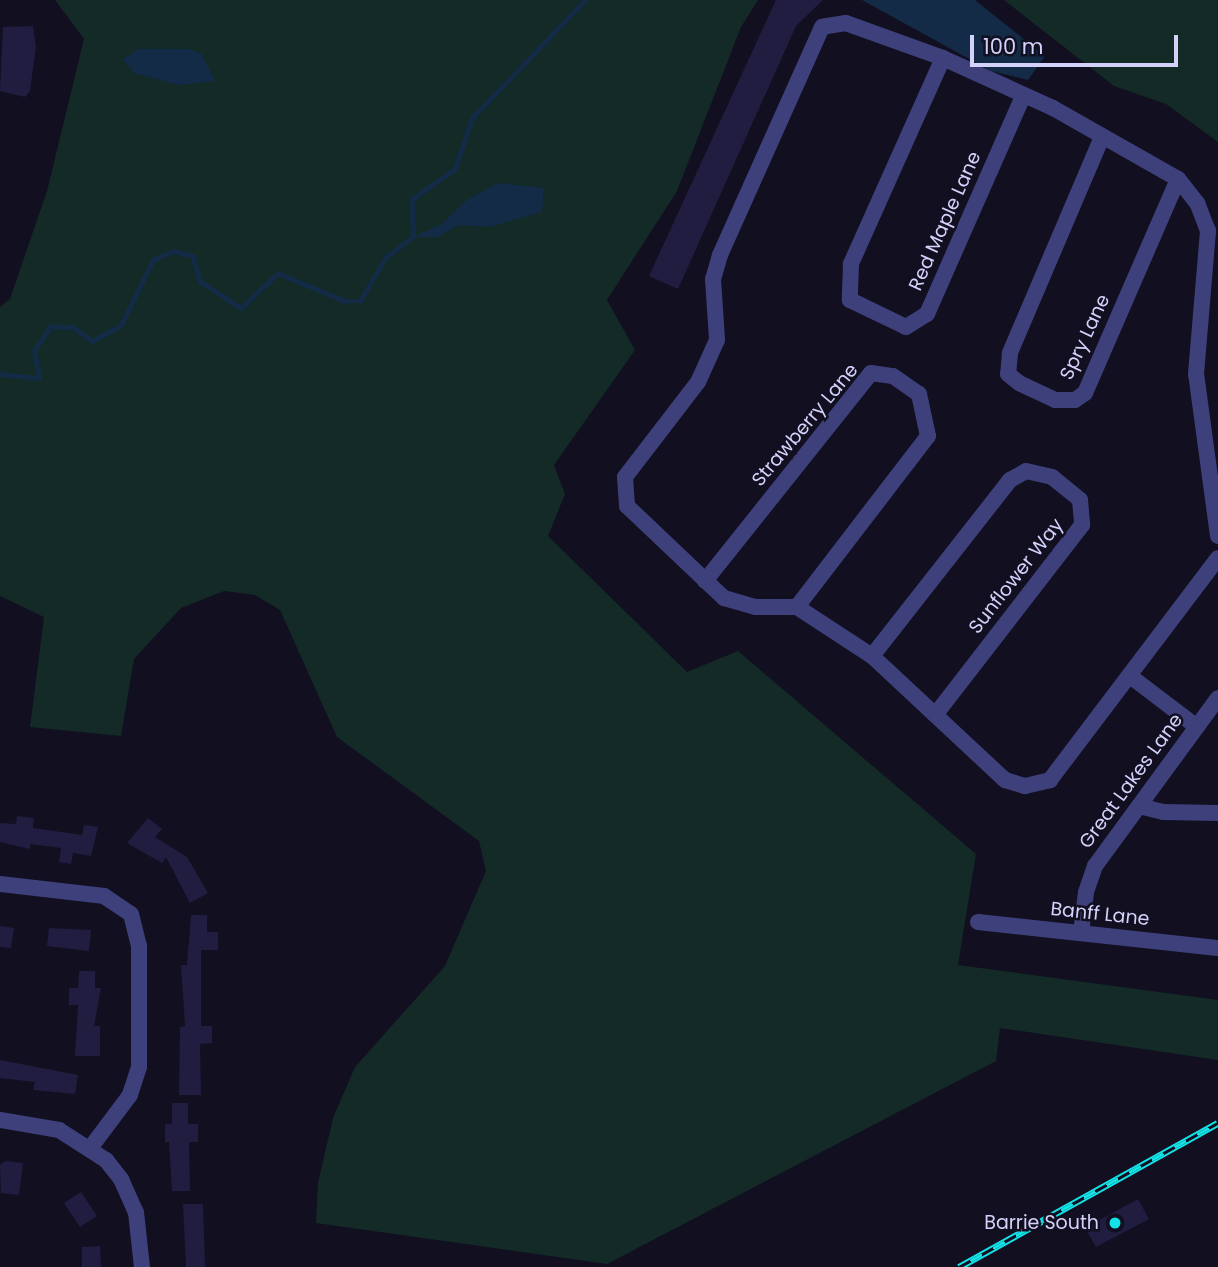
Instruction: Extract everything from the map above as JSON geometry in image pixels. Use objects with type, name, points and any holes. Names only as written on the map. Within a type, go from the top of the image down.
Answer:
[{"type":"street","points":[[1218,536],[1196,374],[1208,230],[1197,203],[1178,179],[1023,96],[943,58],[846,23],[822,27],[763,156],[713,279],[717,340],[698,382],[625,477],[627,506],[724,598],[756,607],[797,607],[872,656],[1005,780],[1025,786],[1050,780],[1218,558]]},
{"type":"street","name":"Red Maple Lane","points":[[943,58],[851,264],[850,300],[906,327],[927,314],[1023,96]]},
{"type":"street","name":"Spry Lane","points":[[1101,137],[1010,354],[1008,374],[1020,383],[1055,400],[1074,400],[1085,393],[1178,179]]},
{"type":"street","name":"Strawberry Lane","points":[[705,581],[871,373],[893,376],[919,394],[928,417],[928,436],[797,607]]},
{"type":"street","name":"Sunflower Way","points":[[872,656],[1010,480],[1026,471],[1052,477],[1080,500],[1082,525],[935,715]]},
{"type":"street","points":[[1130,676],[1197,727]]},
{"type":"street","name":"Great Lakes Lane","points":[[1081,933],[1089,876],[1218,698]]},
{"type":"street","points":[[1139,806],[1163,812],[1218,813]]},
{"type":"street","points":[[0,884],[104,896],[131,914],[139,946],[139,1067],[131,1095],[90,1147]]},
{"type":"street","name":"Banff Lane","points":[[978,922],[1218,948]]},
{"type":"street","points":[[0,1120],[46,1126],[90,1147],[114,1170],[133,1202],[142,1267]]},
{"type":"green space","points":[[55,0],[758,0],[741,27],[677,191],[607,300],[635,350],[554,465],[565,494],[548,536],[687,672],[738,651],[976,854],[958,965],[1218,1000],[1218,1060],[1000,1028],[996,1061],[607,1264],[316,1223],[318,1183],[333,1118],[355,1067],[445,966],[486,871],[479,841],[337,737],[280,610],[255,595],[224,591],[181,608],[134,659],[121,736],[30,727],[44,617],[0,596],[0,307],[10,299],[47,191],[84,39]]},
{"type":"green space","points":[[1004,0],[1218,0],[1218,142],[1166,104],[1114,86]]},
{"type":"water","points":[[862,0],[975,0],[1045,56],[1028,80],[991,71]]},
{"type":"water","points":[[138,49],[189,49],[202,54],[215,81],[179,85],[134,73],[123,59]]},
{"type":"water","points":[[498,183],[544,188],[542,212],[489,227],[459,225],[438,237],[413,237],[440,225],[467,200]]},
{"type":"building","points":[[776,0],[823,0],[796,26],[678,289],[649,276]]},
{"type":"building","points":[[33,26],[36,47],[30,91],[25,97],[0,91],[3,27]]},
{"type":"building","points":[[17,816],[34,818],[33,828],[82,835],[84,825],[98,827],[91,856],[73,853],[71,864],[59,862],[61,848],[30,844],[30,849],[0,842],[0,823],[16,824]]},
{"type":"building","points":[[148,818],[162,829],[155,837],[187,857],[208,893],[190,903],[166,857],[162,863],[127,843]]},
{"type":"building","points":[[191,915],[207,915],[207,932],[218,932],[218,950],[201,950],[201,1026],[212,1026],[212,1043],[200,1044],[201,1095],[179,1095],[180,1027],[185,1026],[181,965],[187,965]]},
{"type":"building","points":[[0,926],[14,928],[11,948],[0,947]]},
{"type":"building","points":[[49,928],[91,930],[89,951],[47,946]]},
{"type":"building","points":[[79,971],[95,971],[95,988],[101,988],[94,1026],[100,1026],[100,1056],[75,1056],[78,1005],[69,1005],[69,988],[78,988]]},
{"type":"building","points":[[0,1060],[78,1075],[75,1094],[33,1090],[35,1082],[0,1078]]},
{"type":"building","points":[[172,1103],[188,1103],[188,1124],[198,1124],[198,1142],[189,1142],[190,1191],[172,1191],[169,1142],[165,1142],[165,1124],[172,1124]]},
{"type":"building","points":[[5,1161],[23,1163],[19,1195],[1,1193],[0,1165]]},
{"type":"building","points":[[81,1192],[97,1216],[80,1227],[64,1203]]},
{"type":"building","points":[[1138,1199],[1149,1219],[1096,1247],[1085,1228]]},
{"type":"building","points":[[183,1204],[203,1204],[205,1267],[186,1267]]},
{"type":"building","points":[[100,1246],[101,1267],[82,1267],[82,1247]]},
{"type":"waterway","points":[[0,374],[39,378],[34,351],[51,326],[73,327],[92,341],[121,325],[153,260],[173,251],[193,256],[200,281],[241,308],[278,273],[345,301],[360,301],[386,257],[413,237],[412,199],[455,169],[472,118],[585,0]]},
{"type":"railway","points":[[959,1267],[1218,1123]]},
{"type":"place","name":"Barrie South","points":[[1115,1223]]}]
